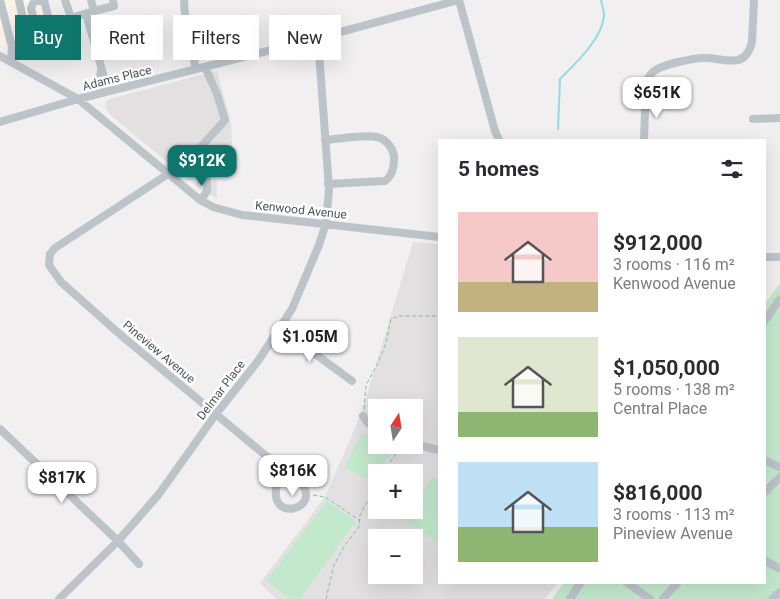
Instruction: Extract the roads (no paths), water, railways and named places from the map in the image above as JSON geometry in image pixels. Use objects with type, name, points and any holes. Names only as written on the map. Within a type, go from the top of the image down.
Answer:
[{"type":"street","points":[[0,0],[12,47],[10,62]]},
{"type":"street","points":[[19,0],[22,15]]},
{"type":"street","points":[[33,15],[32,8],[34,2],[42,0],[47,15]]},
{"type":"street","points":[[65,0],[70,18],[114,6],[113,0]]},
{"type":"street","points":[[91,0],[90,12],[104,92]]},
{"type":"street","points":[[184,0],[185,16],[196,69]]},
{"type":"street","points":[[459,0],[499,139]]},
{"type":"street","name":"Adams Place","points":[[341,31],[442,2],[459,0]]},
{"type":"street","points":[[644,139],[646,86],[648,78],[653,71],[698,58],[738,60],[744,57],[752,42],[754,0]]},
{"type":"street","points":[[0,38],[10,36]]},
{"type":"street","name":"Adams Place","points":[[0,122],[104,92],[269,51]]},
{"type":"street","name":"Kenwood Avenue","points":[[0,56],[78,99],[170,176],[213,207],[242,215],[438,237]]},
{"type":"street","name":"Delmar Place","points":[[59,599],[118,541],[159,494],[216,414],[258,361],[292,309],[320,245],[326,223],[328,184],[320,60]]},
{"type":"street","points":[[170,176],[201,148],[224,120],[217,94],[205,67]]},
{"type":"street","points":[[49,108],[55,101],[60,89]]},
{"type":"street","points":[[753,119],[780,118]]},
{"type":"street","points":[[325,140],[376,136],[387,142],[395,153],[393,170],[385,181],[328,184]]},
{"type":"street","points":[[201,148],[207,159],[207,191],[201,200]]},
{"type":"street","name":"Pineview Avenue","points":[[170,176],[55,248],[50,254],[48,265],[61,282],[303,486],[305,496],[301,507],[286,509],[276,496],[277,486],[283,470]]},
{"type":"street","points":[[766,257],[780,257]]},
{"type":"street","points":[[766,319],[780,299]]},
{"type":"street","points":[[280,328],[352,381]]},
{"type":"street","points":[[363,416],[368,423]]},
{"type":"street","points":[[0,429],[118,541],[139,564]]},
{"type":"street","points":[[423,446],[438,450]]},
{"type":"street","points":[[766,461],[779,465],[780,477],[766,491]]},
{"type":"street","points":[[766,561],[780,569]]},
{"type":"street","points":[[570,599],[581,584]]},
{"type":"street","points":[[629,584],[650,599]]},
{"type":"street","points":[[663,599],[676,584]]},
{"type":"street","points":[[772,599],[780,592]]},
{"type":"waterway","points":[[558,129],[560,79],[587,50],[599,33],[604,15],[601,0]]}]
